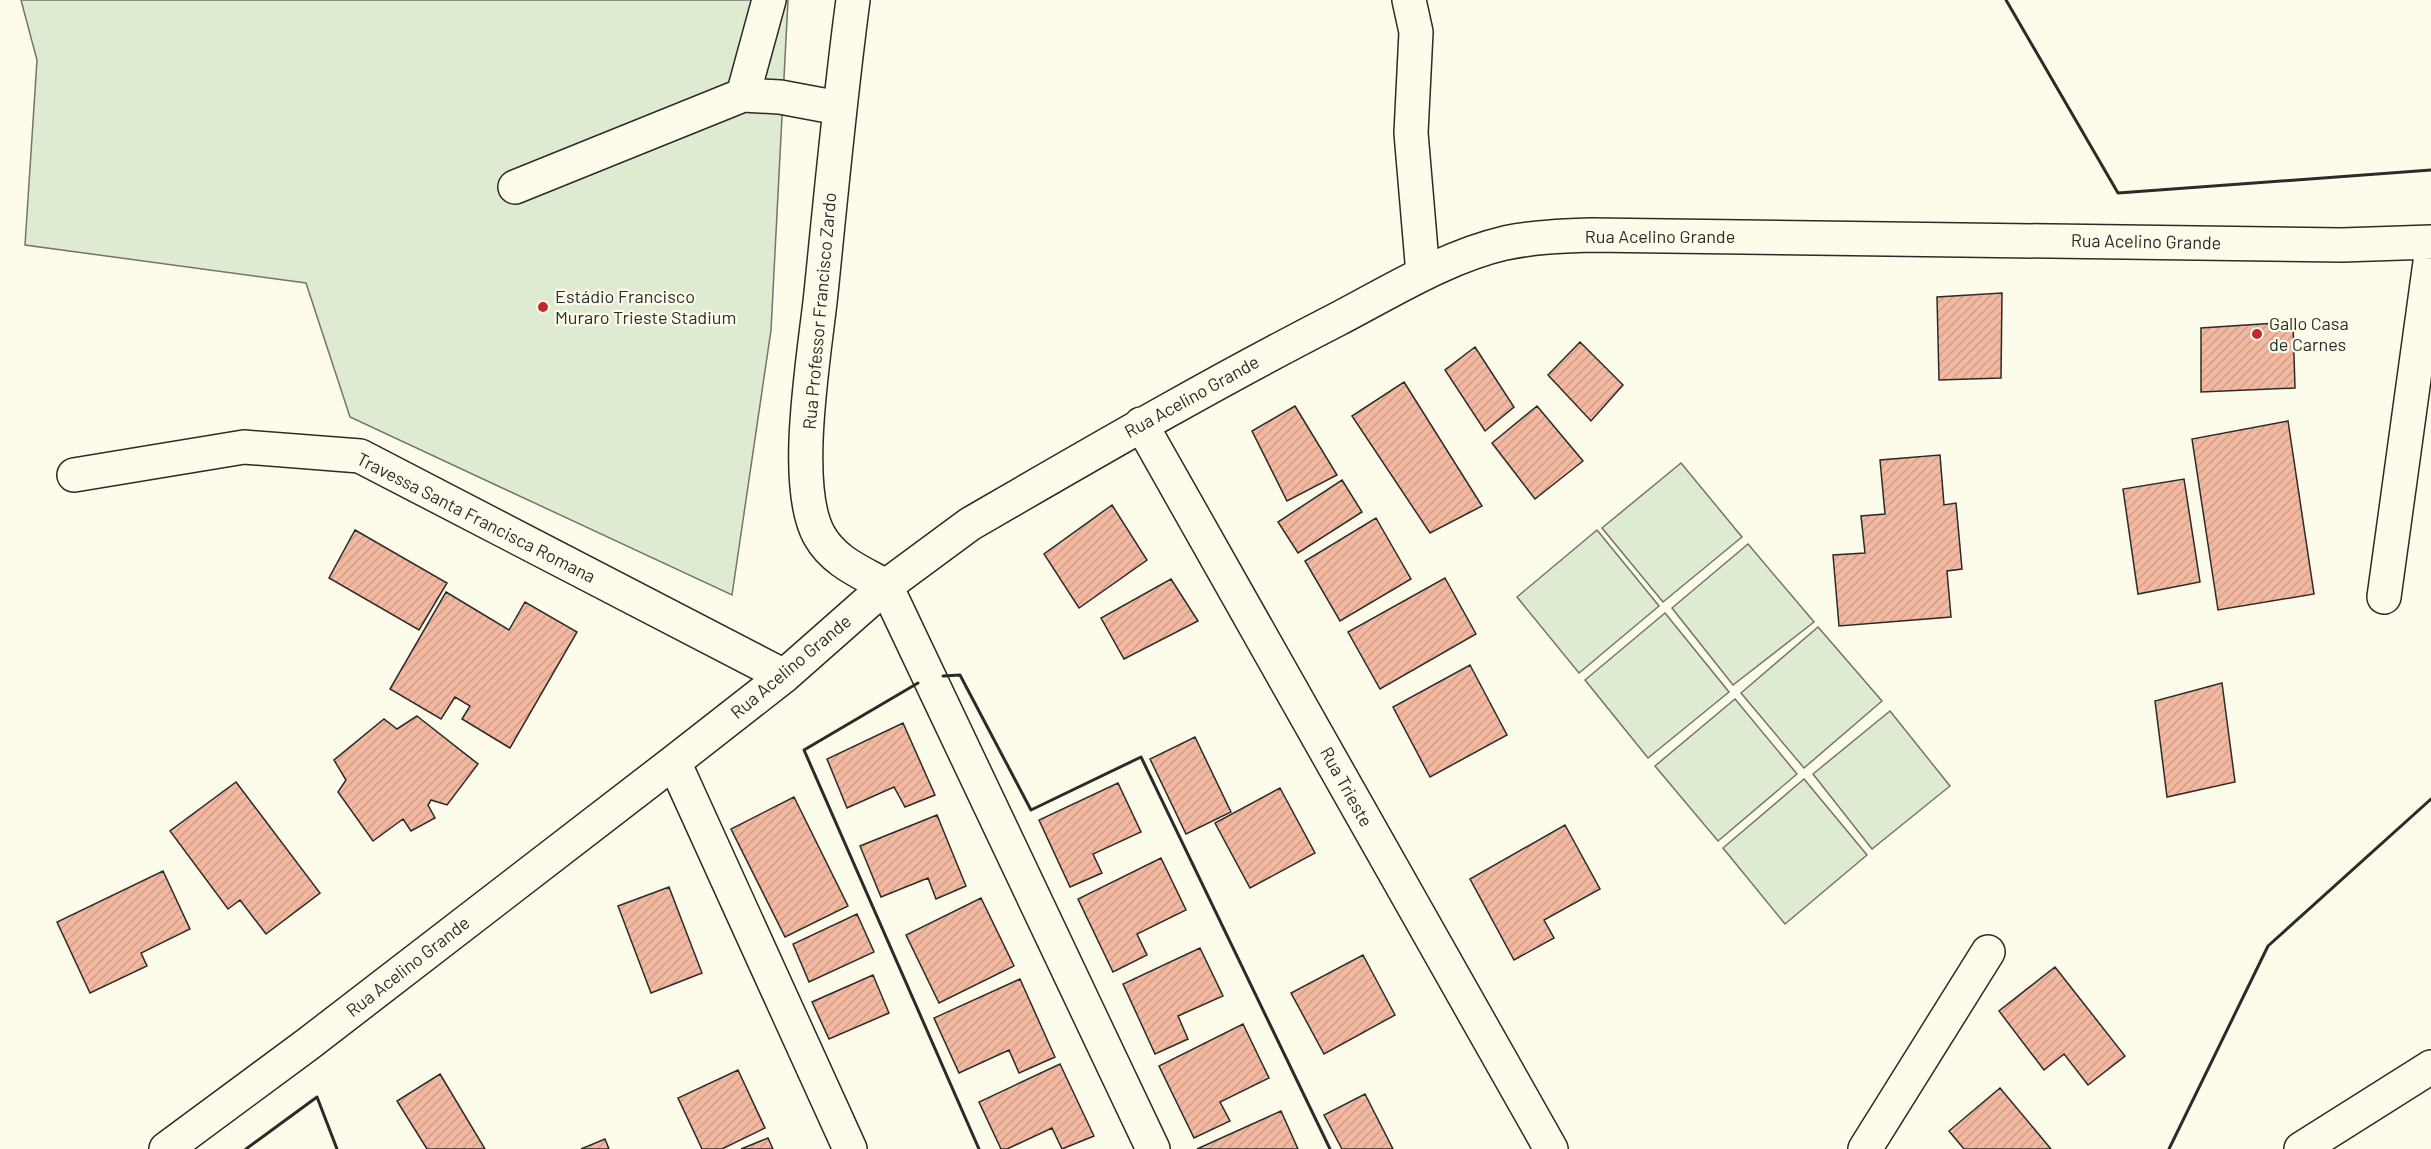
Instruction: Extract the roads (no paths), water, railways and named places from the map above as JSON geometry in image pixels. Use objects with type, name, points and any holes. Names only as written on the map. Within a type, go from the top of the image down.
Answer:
[{"type":"street","points":[[743,95],[769,0]]},
{"type":"street","name":"Rua Professor Francisco Zardo","points":[[853,0],[839,108],[808,421],[809,501],[819,535],[837,560],[886,586]]},
{"type":"street","points":[[1409,0],[1416,32],[1411,133],[1423,274]]},
{"type":"street","points":[[515,187],[743,95],[780,97],[839,108]]},
{"type":"street","name":"Rua Acelino Grande","points":[[166,1149],[308,1044],[674,762],[784,676],[886,586],[970,524],[1141,424],[1423,274],[1505,243],[1547,237],[1592,235],[2342,245],[2431,242]]},
{"type":"street","points":[[2384,597],[2431,255]]},
{"type":"street","name":"Rua Trieste","points":[[1141,424],[1551,1149]]},
{"type":"street","name":"Travessa Santa Francisca Romana","points":[[75,475],[244,447],[360,456],[784,676]]},
{"type":"street","points":[[886,586],[1153,1149]]},
{"type":"street","points":[[674,762],[850,1149]]},
{"type":"street","points":[[1865,1149],[1988,952]]},
{"type":"street","points":[[2301,1149],[2428,1074]]},
{"type":"place","name":"Estádio Francisco Muraro Trieste Stadium","points":[[543,307]]},
{"type":"place","name":"Gallo Casa de Carnes","points":[[2257,334]]}]
